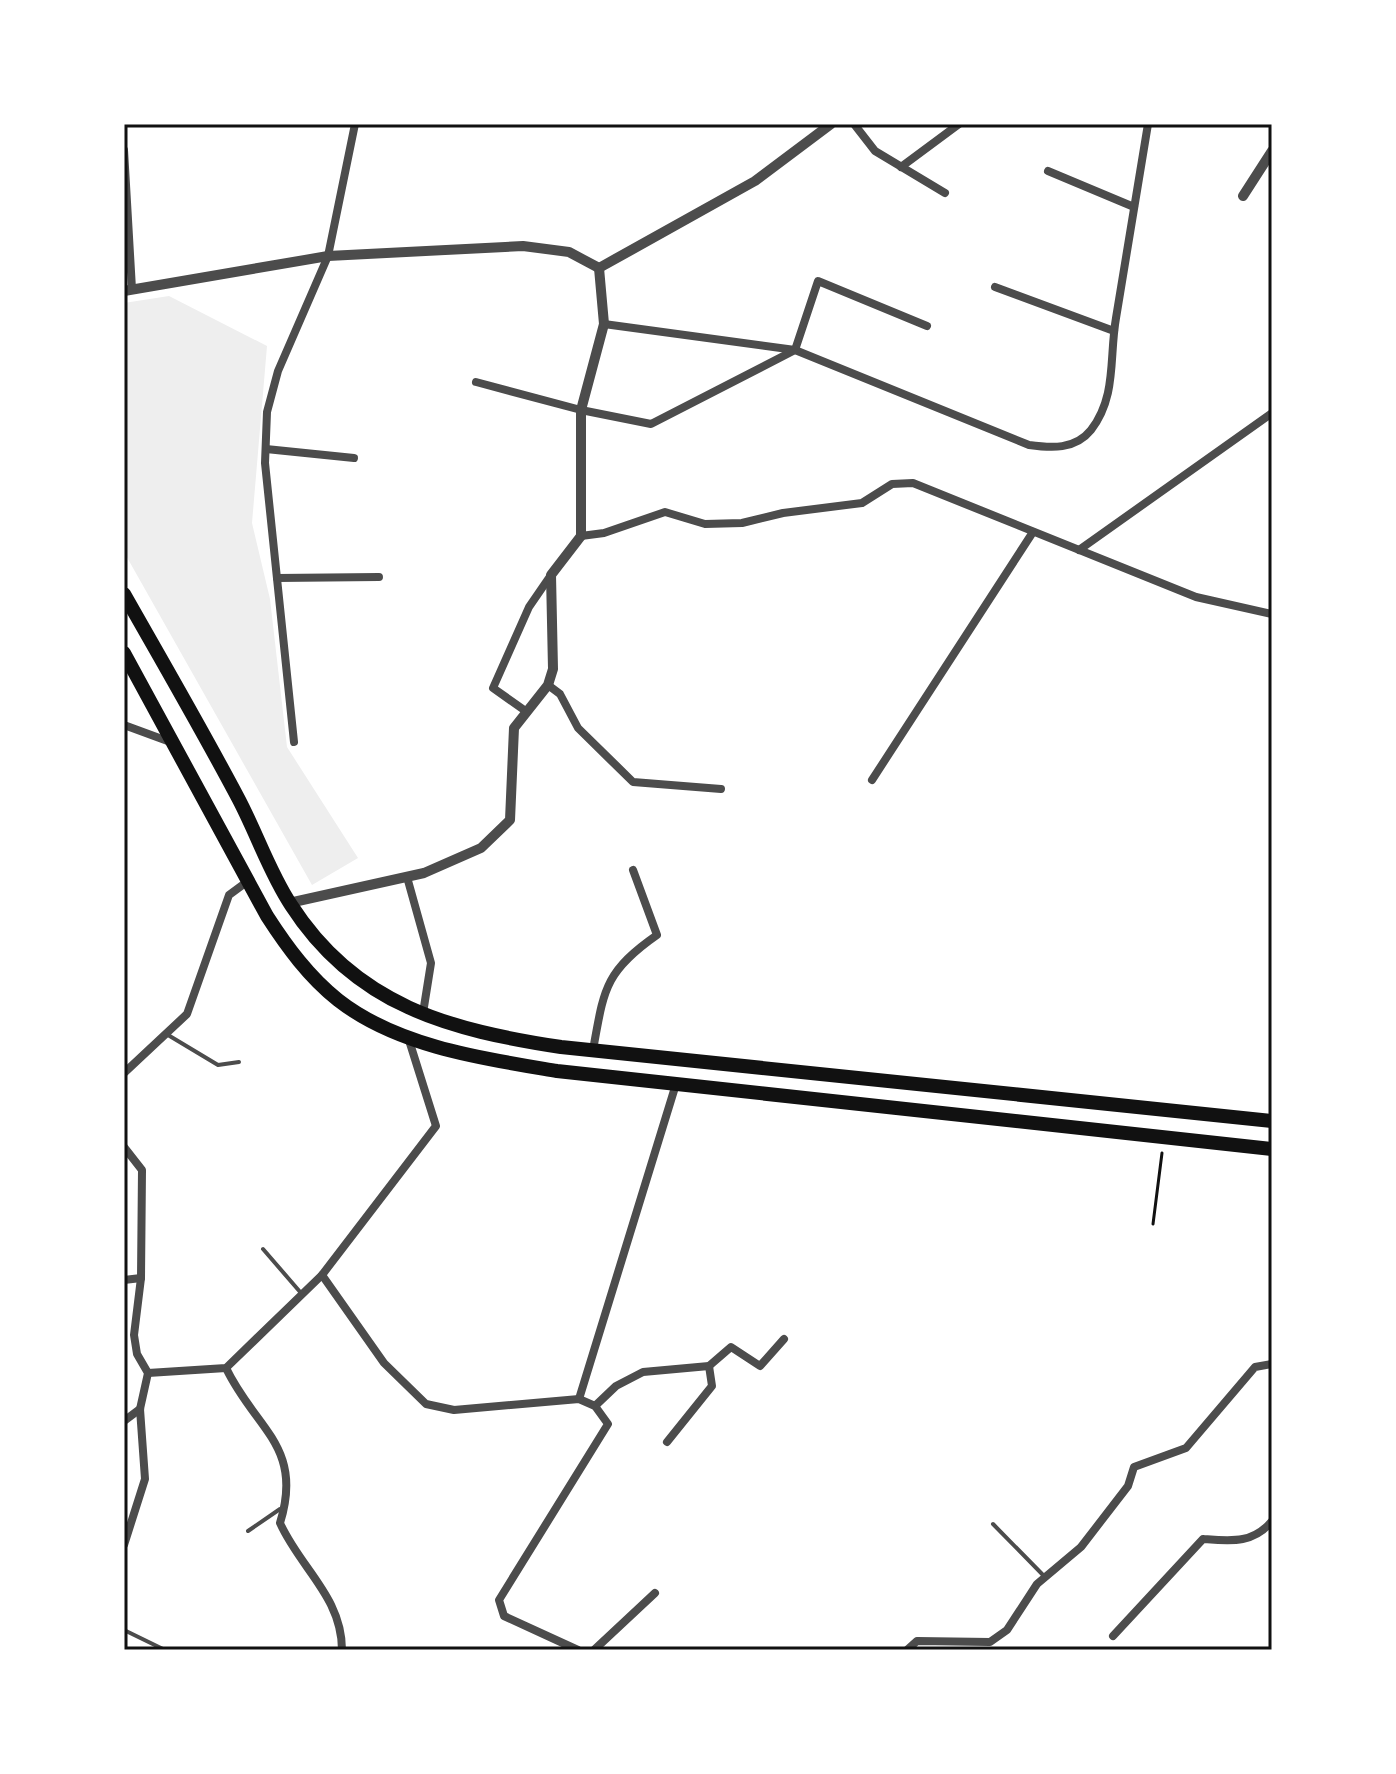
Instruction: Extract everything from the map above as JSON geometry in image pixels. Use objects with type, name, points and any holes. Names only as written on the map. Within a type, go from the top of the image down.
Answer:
[{"type":"main road","points":[[124,594],[238,797],[289,903],[313,937],[355,978],[405,1009],[487,1036],[593,1050],[1272,1121]]},
{"type":"main road","points":[[124,653],[248,881],[292,955],[338,1001],[408,1036],[482,1058],[557,1071],[1272,1149]]},
{"type":"street","points":[[294,742],[266,449],[267,412],[278,371],[328,256],[355,124]]},
{"type":"street","points":[[599,268],[755,181],[831,124]]},
{"type":"street","points":[[854,124],[875,151],[945,193]]},
{"type":"street","points":[[901,167],[959,124]]},
{"type":"street","points":[[604,324],[795,350],[1029,445],[1066,447],[1089,432],[1105,408],[1113,373],[1114,331],[1148,124]]},
{"type":"street","points":[[124,150],[128,290],[328,256],[523,246],[569,252],[599,268]]},
{"type":"street","points":[[1243,196],[1272,151]]},
{"type":"street","points":[[1048,171],[1134,207]]},
{"type":"street","points":[[527,712],[493,688],[529,607],[581,536],[581,410],[604,324],[599,268]]},
{"type":"street","points":[[476,382],[581,410],[651,424],[795,350],[818,281],[927,326]]},
{"type":"street","points":[[995,287],[1114,331]]},
{"type":"street","points":[[1079,550],[1272,413]]},
{"type":"street","points":[[266,449],[354,458]]},
{"type":"street","points":[[581,536],[604,533],[665,512],[705,524],[742,523],[862,503],[892,484],[913,483],[1196,597],[1272,614]]},
{"type":"street","points":[[872,780],[1033,532]]},
{"type":"street","points":[[289,903],[424,873],[481,848],[510,820],[514,728],[548,685],[555,646],[551,575]]},
{"type":"street","points":[[277,578],[379,577]]},
{"type":"street","points":[[548,685],[560,694],[578,728],[633,782],[721,789]]},
{"type":"street","points":[[124,725],[173,744]]},
{"type":"street","points":[[593,1050],[603,993],[625,957],[657,935],[633,870]]},
{"type":"street","points":[[407,877],[431,963],[423,1014]]},
{"type":"street","points":[[126,1068],[187,1014],[229,895],[248,881]]},
{"type":"street","points":[[148,1373],[226,1368],[322,1275],[436,1126],[408,1036]]},
{"type":"street","points":[[579,1399],[676,1084]]},
{"type":"street","points":[[124,1147],[142,1170],[141,1278],[134,1335],[137,1354],[148,1373],[140,1409],[145,1479],[124,1545]]},
{"type":"street","points":[[322,1275],[384,1363],[426,1404],[454,1410],[579,1399],[595,1406],[608,1424],[499,1600],[504,1616],[578,1650]]},
{"type":"street","points":[[124,1280],[141,1278]]},
{"type":"street","points":[[595,1406],[616,1386],[643,1372],[709,1366],[731,1347],[760,1366],[784,1339]]},
{"type":"street","points":[[907,1650],[917,1641],[990,1642],[1007,1630],[1045,1577],[1081,1547],[1128,1486],[1134,1467],[1186,1448],[1255,1367],[1272,1364]]},
{"type":"street","points":[[667,1442],[712,1386],[709,1366]]},
{"type":"street","points":[[226,1368],[241,1399],[268,1430],[287,1464],[285,1506],[280,1523],[291,1549],[319,1580],[335,1609],[342,1650]]},
{"type":"street","points":[[124,1421],[140,1409]]},
{"type":"street","points":[[1113,1636],[1203,1539],[1238,1542],[1261,1535],[1272,1521]]},
{"type":"street","points":[[594,1650],[655,1593]]},
{"type":"lane","points":[[166,1034],[218,1065],[239,1062]]},
{"type":"lane","points":[[263,1249],[301,1293]]},
{"type":"lane","points":[[248,1531],[285,1506]]},
{"type":"lane","points":[[993,1524],[1045,1577]]},
{"type":"lane","points":[[124,1630],[165,1650]]},
{"type":"path","points":[[1153,1224],[1164,1137]]},
{"type":"shaded area","points":[[169,296],[267,346],[252,523],[270,599],[287,747],[358,858],[312,885],[124,552],[124,303]]}]
